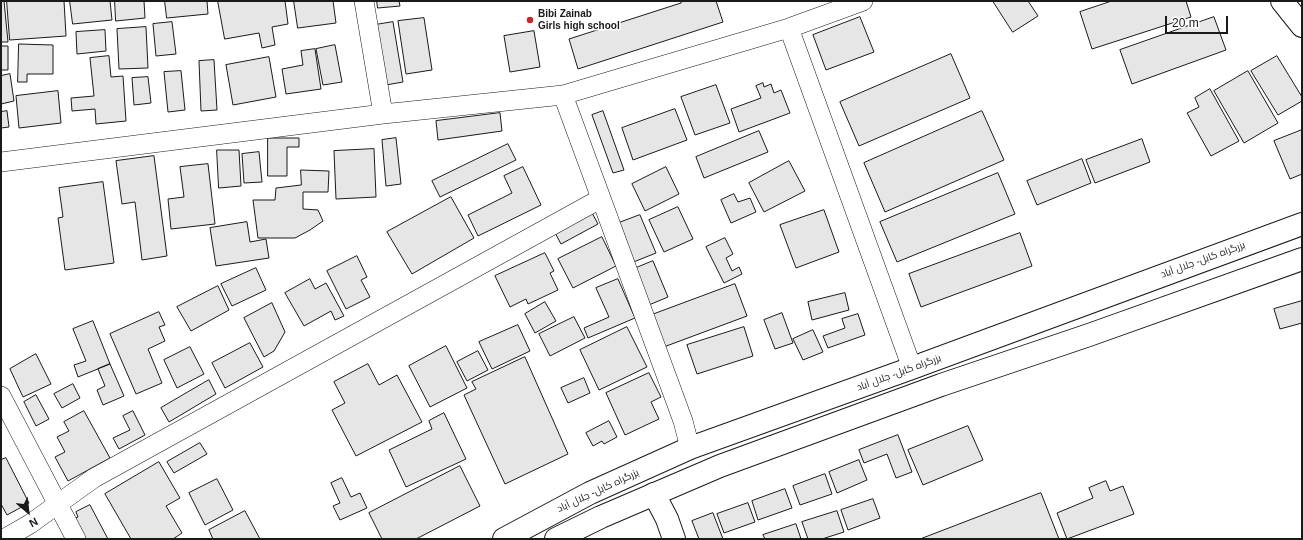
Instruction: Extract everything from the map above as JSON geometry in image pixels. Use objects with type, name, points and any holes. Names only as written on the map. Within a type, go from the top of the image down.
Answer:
[{"type":"main road","points":[[1282,1],[1302,26]]},
{"type":"main road","name":"بزرگراه کابل- جلال آباد","points":[[504,539],[590,493],[690,448],[1302,224]]},
{"type":"main road","points":[[556,539],[601,517],[720,466],[941,385],[1089,336],[1302,259]]},
{"type":"main road","points":[[654,494],[667,519],[674,539]]},
{"type":"street","points":[[364,1],[383,114]]},
{"type":"street","points":[[1,162],[383,114],[563,95],[789,28],[863,1]]},
{"type":"street","points":[[789,28],[912,368]]},
{"type":"street","points":[[563,95],[600,199],[683,421],[690,448]]},
{"type":"street","points":[[4,539],[30,524],[94,478],[600,199]]},
{"type":"street","points":[[1,396],[59,504],[76,539]]},
{"type":"building","points":[[1,1],[4,1],[8,42],[1,42]]},
{"type":"building","points":[[7,1],[64,1],[66,36],[10,40]]},
{"type":"building","points":[[70,1],[110,1],[112,20],[73,24]]},
{"type":"building","points":[[115,1],[144,1],[145,18],[116,21]]},
{"type":"building","points":[[165,1],[207,1],[208,14],[167,18]]},
{"type":"building","points":[[218,1],[285,1],[288,24],[272,27],[275,45],[262,48],[259,33],[225,39]]},
{"type":"building","points":[[294,1],[333,1],[336,23],[298,28]]},
{"type":"building","points":[[377,1],[399,1],[400,6],[378,8]]},
{"type":"building","points":[[680,1],[716,1],[723,22],[578,69],[569,39],[681,3]]},
{"type":"building","points":[[993,1],[1028,1],[1038,16],[1013,32]]},
{"type":"building","points":[[1112,1],[1186,1],[1191,17],[1092,49],[1080,12]]},
{"type":"building","points":[[860,17],[874,52],[826,70],[813,35]]},
{"type":"building","points":[[1214,17],[1226,50],[1132,84],[1120,50]]},
{"type":"building","points":[[424,18],[432,70],[406,74],[398,21]]},
{"type":"building","points":[[172,22],[176,54],[156,56],[153,24]]},
{"type":"building","points":[[393,22],[403,82],[380,86],[369,26]]},
{"type":"building","points":[[146,27],[148,68],[119,69],[117,29]]},
{"type":"building","points":[[105,30],[106,51],[77,54],[76,32]]},
{"type":"building","points":[[534,31],[540,67],[510,72],[504,36]]},
{"type":"building","points":[[19,44],[53,45],[53,74],[27,74],[27,82],[18,82]]},
{"type":"building","points":[[335,45],[342,82],[323,85],[316,49]]},
{"type":"building","points":[[1,46],[8,46],[8,70],[1,70]]},
{"type":"building","points":[[315,49],[321,89],[286,94],[282,69],[303,65],[301,51]]},
{"type":"building","points":[[951,54],[970,98],[859,146],[840,102]]},
{"type":"building","points":[[109,56],[111,77],[123,76],[126,121],[96,124],[95,109],[72,111],[71,98],[94,96],[90,58]]},
{"type":"building","points":[[1277,56],[1302,97],[1302,101],[1278,115],[1251,71]]},
{"type":"building","points":[[269,57],[276,97],[233,105],[226,65]]},
{"type":"building","points":[[214,60],[217,110],[201,111],[199,61]]},
{"type":"building","points":[[181,71],[185,110],[168,112],[164,72]]},
{"type":"building","points":[[1248,71],[1278,123],[1244,143],[1214,91]]},
{"type":"building","points":[[10,74],[14,101],[1,104],[1,76]]},
{"type":"building","points":[[148,77],[151,103],[134,105],[132,78]]},
{"type":"building","points":[[763,83],[764,87],[771,84],[774,93],[781,90],[790,113],[739,132],[731,109],[761,98],[756,86]]},
{"type":"building","points":[[716,85],[730,123],[695,135],[681,97]]},
{"type":"building","points":[[1210,89],[1239,141],[1211,156],[1187,113],[1199,107],[1195,98]]},
{"type":"building","points":[[58,91],[61,123],[19,128],[16,96]]},
{"type":"building","points":[[675,109],[687,140],[633,160],[622,128]]},
{"type":"building","points":[[7,111],[9,127],[1,128],[1,112]]},
{"type":"building","points":[[603,111],[624,170],[613,173],[592,115]]},
{"type":"building","points":[[982,111],[1004,160],[885,212],[864,163]]},
{"type":"building","points":[[500,113],[502,131],[438,140],[436,121]]},
{"type":"building","points":[[1302,130],[1302,174],[1290,179],[1274,141]]},
{"type":"building","points":[[759,131],[768,152],[704,178],[696,157]]},
{"type":"building","points":[[268,138],[299,138],[299,147],[287,147],[287,176],[268,176]]},
{"type":"building","points":[[396,138],[401,184],[386,186],[382,140]]},
{"type":"building","points":[[1142,139],[1150,162],[1095,183],[1086,160]]},
{"type":"building","points":[[508,144],[516,160],[440,197],[432,181]]},
{"type":"building","points":[[374,149],[376,197],[336,199],[334,151]]},
{"type":"building","points":[[217,150],[239,150],[241,186],[219,188]]},
{"type":"building","points":[[259,152],[262,182],[244,183],[242,154]]},
{"type":"building","points":[[154,156],[167,256],[142,260],[135,202],[122,204],[116,161]]},
{"type":"building","points":[[1082,159],[1091,183],[1037,205],[1027,181]]},
{"type":"building","points":[[789,161],[805,191],[764,212],[749,183]]},
{"type":"building","points":[[208,164],[215,224],[171,229],[168,199],[184,197],[180,167]]},
{"type":"building","points":[[523,167],[541,205],[478,236],[468,215],[512,193],[504,176]]},
{"type":"building","points":[[666,167],[679,194],[645,211],[632,184]]},
{"type":"building","points":[[301,170],[329,171],[328,192],[303,192],[303,209],[318,210],[323,221],[295,238],[258,238],[253,200],[275,200],[276,188],[301,185]]},
{"type":"building","points":[[998,173],[1015,214],[897,262],[880,222]]},
{"type":"building","points":[[103,182],[114,263],[65,270],[58,218],[63,217],[59,188]]},
{"type":"building","points":[[734,194],[738,202],[750,198],[756,212],[731,223],[721,200]]},
{"type":"building","points":[[451,197],[474,238],[412,274],[387,232]]},
{"type":"building","points":[[678,207],[693,239],[664,252],[649,220]]},
{"type":"building","points":[[824,210],[839,252],[796,268],[780,225]]},
{"type":"building","points":[[591,211],[598,224],[561,244],[554,231]]},
{"type":"building","points":[[640,215],[656,253],[631,263],[616,224]]},
{"type":"building","points":[[247,222],[250,242],[266,239],[269,258],[216,266],[210,228]]},
{"type":"building","points":[[1020,233],[1032,266],[921,307],[909,274]]},
{"type":"building","points":[[602,237],[616,266],[573,288],[558,259]]},
{"type":"building","points":[[725,238],[733,254],[726,258],[732,271],[739,267],[742,274],[724,283],[706,247]]},
{"type":"building","points":[[545,253],[554,271],[550,273],[558,290],[528,304],[526,299],[510,307],[495,276]]},
{"type":"building","points":[[357,256],[367,277],[361,280],[370,297],[346,309],[327,271]]},
{"type":"building","points":[[653,261],[668,297],[644,307],[629,271]]},
{"type":"building","points":[[256,268],[266,290],[232,306],[221,284]]},
{"type":"building","points":[[310,279],[315,289],[326,283],[344,316],[335,320],[331,311],[304,326],[285,293]]},
{"type":"building","points":[[618,279],[635,318],[588,338],[584,328],[609,317],[596,288]]},
{"type":"building","points":[[735,284],[747,316],[661,348],[649,316]]},
{"type":"building","points":[[218,286],[229,310],[191,331],[177,307]]},
{"type":"building","points":[[845,293],[849,310],[812,320],[808,302]]},
{"type":"building","points":[[1302,301],[1302,323],[1280,329],[1274,309]]},
{"type":"building","points":[[545,302],[556,321],[535,333],[525,314]]},
{"type":"building","points":[[272,303],[285,332],[274,351],[264,357],[244,318]]},
{"type":"building","points":[[159,312],[165,325],[159,327],[165,341],[148,349],[162,383],[136,394],[110,334]]},
{"type":"building","points":[[782,313],[793,343],[775,349],[764,320]]},
{"type":"building","points":[[858,314],[865,335],[828,348],[823,336],[845,328],[842,319]]},
{"type":"building","points":[[574,317],[585,338],[550,356],[539,334]]},
{"type":"building","points":[[93,321],[110,364],[78,377],[74,365],[86,361],[73,329]]},
{"type":"building","points":[[518,325],[530,351],[492,369],[479,342]]},
{"type":"building","points":[[627,327],[647,367],[599,390],[580,350]]},
{"type":"building","points":[[744,327],[753,356],[697,374],[687,345]]},
{"type":"building","points":[[813,330],[823,352],[803,360],[793,339]]},
{"type":"building","points":[[250,343],[263,367],[225,388],[212,363]]},
{"type":"building","points":[[446,346],[467,388],[430,407],[409,366]]},
{"type":"building","points":[[190,347],[204,374],[177,388],[164,360]]},
{"type":"building","points":[[478,351],[488,370],[467,381],[457,362]]},
{"type":"building","points":[[36,354],[51,384],[23,397],[10,369]]},
{"type":"building","points":[[525,357],[568,454],[505,484],[464,395],[476,389],[472,382]]},
{"type":"building","points":[[110,364],[124,396],[103,405],[97,390],[105,386],[98,369]]},
{"type":"building","points":[[368,364],[379,385],[397,375],[422,422],[356,456],[332,410],[345,403],[334,382]]},
{"type":"building","points":[[649,373],[661,397],[651,402],[659,419],[625,435],[606,393]]},
{"type":"building","points":[[584,378],[590,393],[568,403],[561,388]]},
{"type":"building","points":[[209,380],[216,394],[169,422],[161,408]]},
{"type":"building","points":[[73,384],[80,398],[62,408],[54,394]]},
{"type":"building","points":[[36,395],[49,419],[36,426],[24,402]]},
{"type":"building","points":[[84,411],[110,458],[68,481],[55,457],[65,452],[57,437],[69,431],[64,422]]},
{"type":"building","points":[[133,411],[145,435],[119,449],[113,438],[130,430],[123,416]]},
{"type":"building","points":[[444,413],[466,459],[406,487],[389,450],[432,429],[429,421]]},
{"type":"building","points":[[609,421],[617,437],[604,444],[602,441],[593,446],[586,433]]},
{"type":"building","points":[[968,426],[983,460],[923,485],[908,450]]},
{"type":"building","points":[[898,435],[912,472],[896,478],[887,454],[864,463],[859,450]]},
{"type":"building","points":[[200,443],[207,454],[174,473],[167,462]]},
{"type":"building","points":[[6,458],[29,503],[7,515],[1,504],[1,460]]},
{"type":"building","points":[[859,460],[867,480],[837,493],[829,472]]},
{"type":"building","points":[[159,462],[180,498],[166,506],[182,533],[173,539],[131,539],[105,494]]},
{"type":"building","points":[[460,466],[480,506],[416,539],[382,539],[369,513]]},
{"type":"building","points":[[825,474],[832,494],[800,505],[793,486]]},
{"type":"building","points":[[342,478],[351,497],[360,493],[367,508],[340,520],[333,506],[340,503],[331,483]]},
{"type":"building","points":[[217,479],[233,510],[205,525],[189,493]]},
{"type":"building","points":[[1106,481],[1110,491],[1123,486],[1134,514],[1067,539],[1057,513],[1093,498],[1089,488]]},
{"type":"building","points":[[785,489],[792,508],[758,520],[752,501]]},
{"type":"building","points":[[1041,493],[1059,539],[920,539],[1019,501]]},
{"type":"building","points":[[873,499],[880,518],[848,530],[841,510]]},
{"type":"building","points":[[748,503],[755,522],[724,533],[717,514]]},
{"type":"building","points":[[90,505],[108,539],[81,539],[71,520],[78,517],[76,512]]},
{"type":"building","points":[[245,511],[260,539],[213,539],[209,530]]},
{"type":"building","points":[[837,511],[844,532],[822,539],[808,539],[802,522]]},
{"type":"building","points":[[713,513],[723,539],[699,539],[692,521]]},
{"type":"building","points":[[796,524],[801,539],[765,539],[763,535]]},
{"type":"place","name":"Bibi Zainab Girls high school","points":[[530,20]]}]
